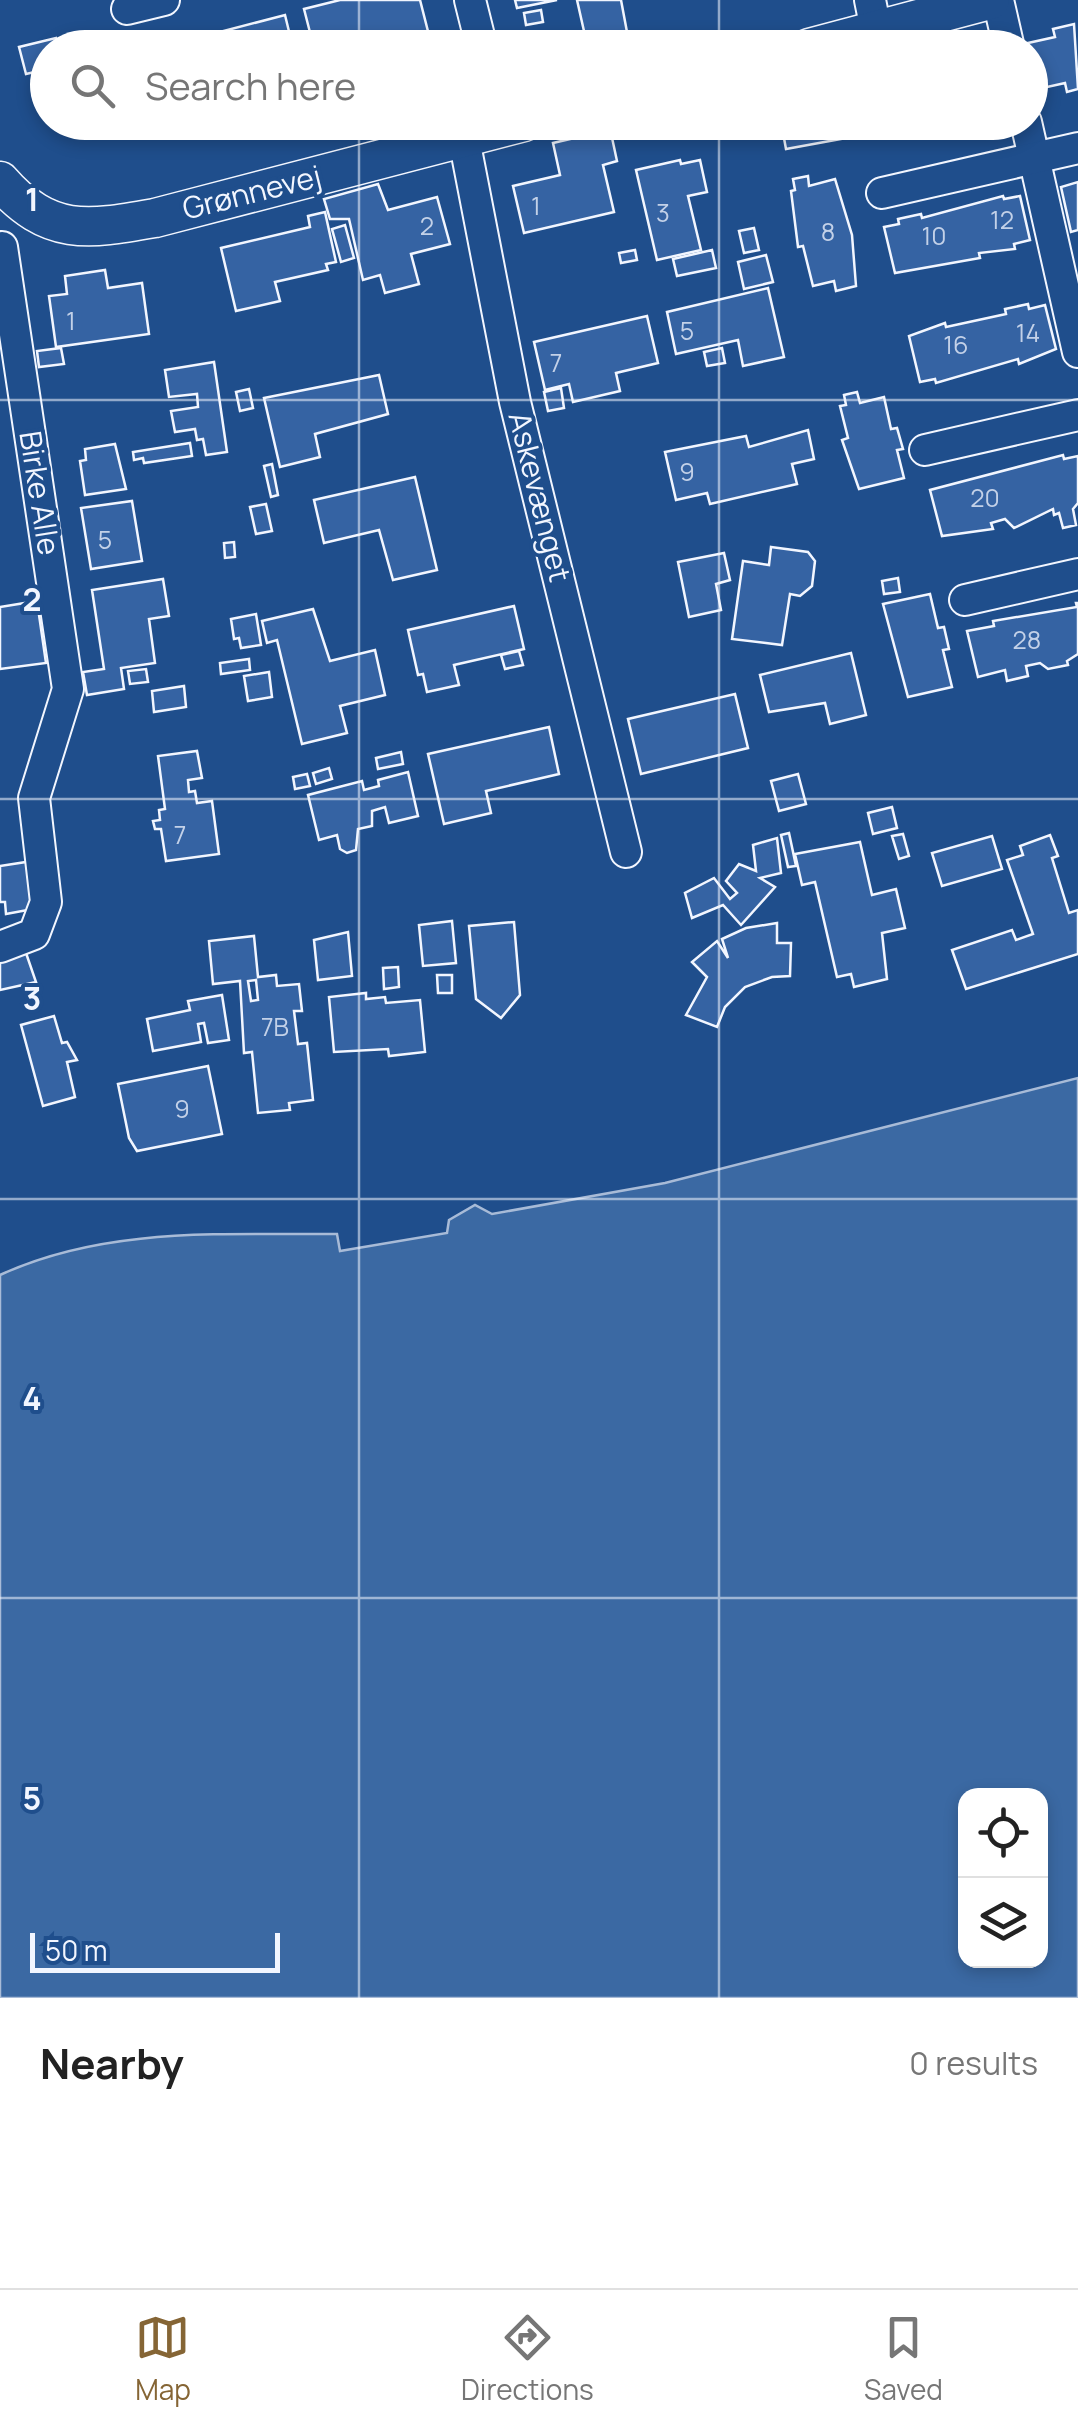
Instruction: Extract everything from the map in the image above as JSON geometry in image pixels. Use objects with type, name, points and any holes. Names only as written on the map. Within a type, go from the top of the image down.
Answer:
[{"type":"street","points":[[127,9],[164,0]]},
{"type":"street","points":[[470,0],[478,30]]},
{"type":"street","points":[[844,30],[873,15],[994,0],[1003,30]]},
{"type":"street","name":"Grønnevej","points":[[25,210],[57,224],[97,228],[155,218],[460,140]]},
{"type":"street","name":"Askevænget","points":[[464,140],[516,402],[626,852]]},
{"type":"street","points":[[1030,140],[1078,352]]},
{"type":"street","points":[[882,193],[1078,148]]},
{"type":"street","points":[[0,182],[25,210],[1,248]]},
{"type":"street","name":"Birke Alle","points":[[0,947],[34,934],[46,902],[34,798],[68,689],[1,248]]},
{"type":"street","points":[[924,450],[1078,415]]},
{"type":"street","points":[[965,600],[1078,574]]},
{"type":"water","points":[[1078,1078],[1078,1998],[0,1998],[0,1275],[40,1259],[123,1241],[208,1234],[337,1234],[340,1251],[447,1233],[449,1220],[475,1205],[492,1214],[665,1183]]},
{"type":"building","points":[[340,0],[420,0],[428,30],[309,30],[304,9]]},
{"type":"building","points":[[515,0],[557,0],[517,8]]},
{"type":"building","points":[[577,0],[621,0],[627,30],[584,30]]},
{"type":"building","points":[[541,10],[543,22],[526,25],[524,13]]},
{"type":"building","points":[[285,15],[289,30],[228,30]]},
{"type":"building","points":[[1074,24],[1078,89],[1067,92],[1065,83],[1048,87],[1048,39],[1055,37],[1053,29]]},
{"type":"building","points":[[30,44],[30,73],[26,74],[19,47]]},
{"type":"building","points":[[612,140],[617,161],[603,165],[614,212],[524,233],[513,186],[560,175],[553,143]]},
{"type":"building","points":[[784,140],[835,140],[786,149]]},
{"type":"building","points":[[680,160],[681,164],[700,160],[707,192],[688,196],[701,250],[657,260],[636,170]]},
{"type":"building","points":[[808,176],[809,186],[835,179],[852,235],[856,286],[836,291],[834,281],[813,286],[803,246],[798,247],[791,191],[795,190],[793,179]]},
{"type":"building","points":[[1078,182],[1078,230],[1071,232],[1061,187]]},
{"type":"building","points":[[378,184],[388,210],[437,197],[450,244],[411,254],[419,284],[385,293],[380,275],[363,280],[349,219],[330,219],[324,199]]},
{"type":"building","points":[[1003,196],[1020,196],[1030,240],[1014,244],[1015,249],[979,253],[980,258],[895,273],[884,227],[899,224],[898,219],[921,214],[922,218]]},
{"type":"building","points":[[325,212],[336,262],[326,264],[328,270],[275,282],[280,301],[236,311],[221,248],[310,227],[308,216]]},
{"type":"building","points":[[345,225],[354,258],[341,262],[332,229]]},
{"type":"building","points":[[754,228],[759,250],[744,253],[739,231]]},
{"type":"building","points":[[635,250],[637,260],[621,263],[619,253]]},
{"type":"building","points":[[712,250],[716,268],[677,276],[673,259]]},
{"type":"building","points":[[766,255],[773,282],[744,289],[738,262]]},
{"type":"building","points":[[105,270],[108,288],[142,283],[149,334],[56,347],[49,296],[67,294],[65,276]]},
{"type":"building","points":[[768,288],[784,357],[743,366],[738,340],[676,354],[667,312]]},
{"type":"building","points":[[1028,304],[1029,309],[1045,305],[1056,349],[1019,364],[1018,359],[936,383],[935,379],[920,382],[909,336],[945,323],[946,327],[1006,314],[1005,309]]},
{"type":"building","points":[[647,316],[658,363],[616,373],[620,391],[573,402],[569,384],[545,390],[534,342]]},
{"type":"building","points":[[61,348],[64,364],[39,367],[37,351]]},
{"type":"building","points":[[722,348],[725,363],[707,366],[704,352]]},
{"type":"building","points":[[214,362],[227,452],[206,455],[203,439],[197,440],[195,429],[175,432],[171,411],[198,407],[197,394],[169,397],[165,370]]},
{"type":"building","points":[[379,375],[388,414],[315,434],[320,457],[280,467],[264,398]]},
{"type":"building","points":[[561,388],[564,408],[548,411],[544,392]]},
{"type":"building","points":[[249,389],[253,408],[240,411],[236,392]]},
{"type":"building","points":[[857,392],[860,403],[884,397],[891,429],[897,428],[903,449],[897,450],[904,478],[859,489],[842,440],[848,438],[840,406],[846,405],[844,395]]},
{"type":"building","points":[[808,430],[814,459],[792,464],[797,484],[710,504],[707,493],[676,500],[665,452],[746,436],[749,447]]},
{"type":"building","points":[[190,443],[192,456],[144,463],[143,458],[134,460],[133,452]]},
{"type":"building","points":[[115,444],[126,489],[85,495],[80,461],[86,460],[85,449]]},
{"type":"building","points":[[1063,455],[1064,459],[1078,456],[1078,503],[1073,509],[1076,525],[1063,528],[1059,513],[1054,515],[1053,509],[1014,528],[1005,519],[991,523],[993,529],[942,536],[930,490]]},
{"type":"building","points":[[272,464],[278,495],[271,497],[264,466]]},
{"type":"building","points":[[415,477],[437,570],[393,580],[379,530],[324,543],[314,500]]},
{"type":"building","points":[[132,501],[142,561],[91,569],[81,508]]},
{"type":"building","points":[[266,504],[272,531],[256,534],[250,507]]},
{"type":"building","points":[[234,542],[235,557],[225,558],[224,543]]},
{"type":"building","points":[[771,547],[808,552],[815,561],[812,586],[800,596],[790,594],[782,645],[732,639],[743,561],[769,565]]},
{"type":"building","points":[[724,553],[730,580],[716,584],[721,610],[689,617],[678,562]]},
{"type":"building","points":[[898,578],[900,592],[884,594],[882,581]]},
{"type":"building","points":[[163,579],[169,616],[149,619],[155,663],[121,668],[124,689],[87,695],[83,672],[104,669],[92,590]]},
{"type":"building","points":[[930,594],[938,628],[944,627],[949,649],[943,650],[952,687],[908,697],[883,604]]},
{"type":"building","points":[[37,601],[46,663],[0,669],[0,607]]},
{"type":"building","points":[[1078,603],[1078,654],[1067,661],[1068,665],[1048,669],[1040,663],[1026,666],[1028,676],[1007,681],[1005,670],[978,677],[967,631],[994,626],[993,621],[1077,607]]},
{"type":"building","points":[[514,606],[524,649],[454,665],[459,685],[427,692],[423,674],[418,675],[408,630]]},
{"type":"building","points":[[313,609],[330,661],[375,650],[385,695],[340,706],[347,733],[302,744],[277,640],[267,643],[262,621]]},
{"type":"building","points":[[256,614],[261,645],[241,648],[239,638],[234,639],[231,619]]},
{"type":"building","points":[[519,651],[523,665],[505,669],[501,655]]},
{"type":"building","points":[[851,653],[866,715],[830,724],[825,703],[769,712],[760,675]]},
{"type":"building","points":[[249,659],[250,670],[221,674],[220,663]]},
{"type":"building","points":[[146,669],[148,682],[130,684],[128,671]]},
{"type":"building","points":[[269,672],[272,697],[248,701],[244,676]]},
{"type":"building","points":[[184,686],[186,707],[154,712],[152,691]]},
{"type":"building","points":[[735,694],[748,748],[641,774],[628,719]]},
{"type":"building","points":[[549,727],[559,774],[486,791],[491,813],[444,824],[428,754]]},
{"type":"building","points":[[197,751],[202,778],[188,780],[189,792],[195,791],[197,803],[212,801],[219,854],[166,861],[161,829],[155,829],[153,821],[160,820],[159,810],[165,809],[158,756]]},
{"type":"building","points":[[401,752],[403,764],[378,769],[376,758]]},
{"type":"building","points":[[329,768],[332,779],[316,784],[313,773]]},
{"type":"building","points":[[408,772],[418,816],[389,823],[385,807],[372,811],[372,826],[358,829],[356,850],[347,853],[340,849],[337,835],[319,840],[308,795],[362,781],[364,790],[379,786],[378,780]]},
{"type":"building","points":[[307,774],[310,786],[295,789],[293,777]]},
{"type":"building","points":[[798,774],[806,804],[779,811],[771,781]]},
{"type":"building","points":[[892,807],[897,828],[873,834],[868,813]]},
{"type":"building","points":[[789,833],[796,866],[788,867],[781,835]]},
{"type":"building","points":[[903,834],[909,856],[899,859],[892,836]]},
{"type":"building","points":[[1050,835],[1058,856],[1052,858],[1069,913],[1078,910],[1078,954],[966,989],[952,950],[1012,930],[1016,940],[1033,934],[1007,860],[1023,855],[1020,846]]},
{"type":"building","points":[[992,836],[1002,869],[942,886],[932,853]]},
{"type":"building","points":[[777,838],[781,873],[760,878],[775,887],[741,925],[723,905],[692,918],[685,893],[714,878],[730,899],[737,893],[726,881],[739,864],[756,871],[753,845]]},
{"type":"building","points":[[860,842],[872,895],[896,889],[905,928],[882,933],[887,979],[854,987],[851,974],[837,977],[815,882],[802,885],[795,854]]},
{"type":"building","points":[[26,862],[33,909],[6,914],[5,902],[0,902],[0,866]]},
{"type":"building","points":[[452,921],[456,963],[423,966],[419,925]]},
{"type":"building","points":[[514,922],[520,995],[501,1018],[476,999],[469,926]]},
{"type":"building","points":[[777,923],[777,943],[791,943],[790,976],[772,977],[745,987],[725,1007],[717,1027],[686,1015],[707,977],[692,962],[717,941],[728,958],[722,939],[746,928]]},
{"type":"building","points":[[348,932],[352,976],[318,980],[314,940]]},
{"type":"building","points":[[254,936],[258,977],[276,975],[277,986],[299,984],[302,1011],[294,1011],[298,1044],[307,1043],[313,1100],[289,1103],[290,1110],[258,1113],[252,1052],[244,1053],[240,981],[213,984],[209,941]],"holes":[[[256,980],[258,1000],[251,1001],[248,981]]]},
{"type":"building","points":[[26,953],[36,982],[0,990],[0,961]]},
{"type":"building","points":[[398,967],[399,987],[384,989],[383,968]]},
{"type":"building","points":[[437,975],[452,975],[452,993],[438,993]]},
{"type":"building","points":[[366,993],[366,999],[385,997],[386,1003],[420,1000],[425,1052],[389,1056],[388,1049],[334,1052],[329,997]]},
{"type":"building","points":[[222,995],[229,1040],[208,1043],[204,1023],[198,1024],[201,1042],[153,1051],[147,1019],[190,1010],[188,1001]]},
{"type":"building","points":[[54,1016],[62,1043],[67,1042],[77,1060],[67,1062],[75,1097],[43,1106],[21,1025]]},
{"type":"building","points":[[208,1066],[222,1134],[137,1151],[129,1138],[118,1084]]}]
